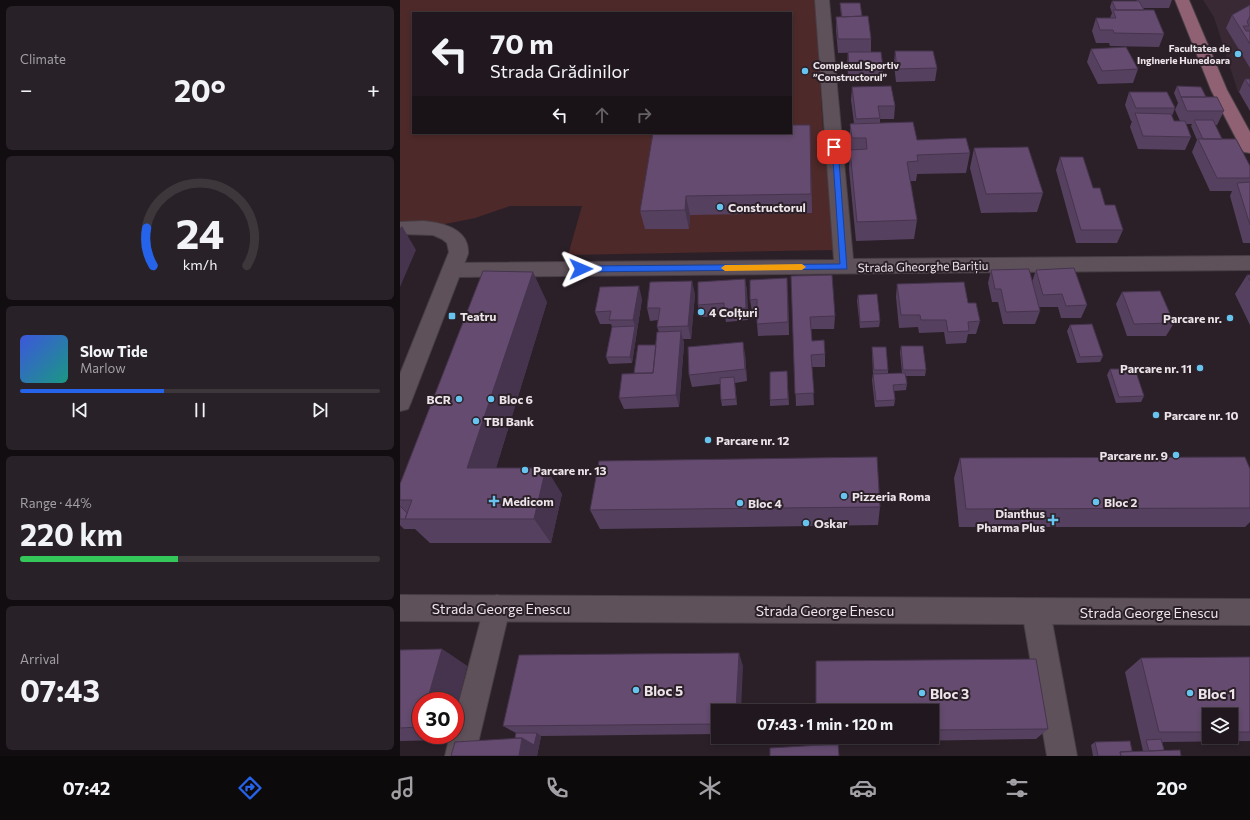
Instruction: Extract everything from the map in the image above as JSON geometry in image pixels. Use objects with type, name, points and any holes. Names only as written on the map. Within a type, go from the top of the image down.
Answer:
[{"type":"main road","points":[[1182,0],[1219,90],[1250,148]]},
{"type":"street","points":[[822,0],[844,267]]},
{"type":"street","points":[[400,228],[425,228],[442,231],[454,238],[459,247],[453,270],[400,402]]},
{"type":"street","name":"Strada Gheorghe Barițiu","points":[[453,270],[1250,263]]},
{"type":"street","name":"Strada George Enescu","points":[[400,608],[1250,612]]},
{"type":"street","points":[[460,756],[497,608]]},
{"type":"street","points":[[1036,611],[1062,756]]},
{"type":"shaded area","name":"Complexul Sportiv ”Constructorul”","points":[[400,0],[815,0],[823,130],[834,250],[568,255],[582,206],[510,206],[475,218],[440,225],[400,225]]},
{"type":"shaded area","name":"Facultatea de Inginerie Hunedoara","points":[[1203,0],[1250,0],[1250,92],[1238,92],[1214,17]]},
{"type":"building","points":[[1112,1],[1139,1],[1144,10],[1116,10]]},
{"type":"building","points":[[840,3],[860,3],[862,16],[842,17]]},
{"type":"building","points":[[1250,5],[1250,16],[1247,22],[1249,26],[1243,26],[1246,31],[1250,31],[1250,44],[1232,15]]},
{"type":"building","points":[[1113,10],[1154,10],[1164,34],[1114,33],[1113,30],[1100,30],[1096,18],[1116,18]]},
{"type":"building","points":[[868,16],[871,39],[838,39],[836,17]]},
{"type":"building","points":[[1126,47],[1138,69],[1102,71],[1091,49]]},
{"type":"building","points":[[895,51],[933,51],[937,68],[897,69]]},
{"type":"building","points":[[848,52],[881,52],[883,68],[849,68]]},
{"type":"building","points":[[1245,79],[1250,79],[1250,87]]},
{"type":"building","points":[[891,86],[895,106],[878,106],[880,118],[856,119],[852,87]]},
{"type":"building","points":[[1177,86],[1201,87],[1206,97],[1181,97]]},
{"type":"building","points":[[1129,92],[1167,92],[1175,108],[1136,108]]},
{"type":"building","points":[[1181,97],[1217,97],[1224,111],[1187,111]]},
{"type":"building","points":[[1135,113],[1171,114],[1174,121],[1185,121],[1191,137],[1143,136]]},
{"type":"building","points":[[1194,120],[1213,120],[1222,139],[1203,139]]},
{"type":"building","points":[[913,122],[917,140],[966,138],[970,153],[917,155],[918,161],[907,162],[917,220],[857,222],[850,150],[867,149],[866,138],[852,138],[850,124]]},
{"type":"building","points":[[792,125],[810,125],[811,194],[686,196],[685,210],[640,211],[653,134],[792,134]]},
{"type":"building","points":[[1198,139],[1236,139],[1250,166],[1250,178],[1217,178]]},
{"type":"building","points":[[1028,147],[1043,193],[986,194],[974,148]]},
{"type":"building","points":[[1060,157],[1083,157],[1093,188],[1100,188],[1105,205],[1115,205],[1123,230],[1081,230]]},
{"type":"building","points":[[1250,182],[1250,225],[1237,183]]},
{"type":"building","points":[[1074,268],[1087,305],[1066,306],[1062,294],[1043,295],[1036,270]]},
{"type":"building","points":[[1029,269],[1040,311],[1006,312],[1001,289],[995,289],[991,270]]},
{"type":"building","points":[[483,271],[533,272],[467,468],[546,468],[534,519],[405,519],[412,500],[400,500],[400,484]]},
{"type":"building","points":[[832,275],[835,316],[810,317],[812,341],[824,340],[825,354],[811,355],[814,393],[795,394],[791,276]]},
{"type":"building","points":[[787,278],[788,322],[757,324],[757,299],[750,300],[750,280]]},
{"type":"building","points":[[745,279],[746,308],[724,309],[724,303],[698,305],[698,282]]},
{"type":"building","points":[[692,281],[688,326],[657,327],[660,308],[647,308],[650,282]]},
{"type":"building","points":[[964,282],[968,303],[976,303],[980,321],[968,322],[969,331],[948,332],[946,320],[921,320],[920,315],[901,315],[897,284]]},
{"type":"building","points":[[639,286],[633,320],[609,320],[611,311],[595,312],[600,287]]},
{"type":"building","points":[[1160,291],[1174,323],[1134,324],[1122,292]]},
{"type":"building","points":[[877,294],[880,321],[860,322],[858,295]]},
{"type":"building","points":[[1092,324],[1103,356],[1080,357],[1070,325]]},
{"type":"building","points":[[635,326],[630,357],[606,357],[612,327]]},
{"type":"building","points":[[681,331],[676,395],[619,398],[622,374],[653,373],[657,332]]},
{"type":"building","points":[[743,342],[745,369],[689,375],[688,347]]},
{"type":"building","points":[[638,345],[656,345],[653,373],[634,373]]},
{"type":"building","points":[[901,346],[923,346],[926,370],[903,370]]},
{"type":"building","points":[[872,347],[886,347],[888,370],[874,370]]},
{"type":"building","points":[[1110,369],[1135,369],[1144,396],[1119,397]]},
{"type":"building","points":[[787,371],[788,399],[770,400],[770,372]]},
{"type":"building","points":[[905,373],[907,384],[893,385],[895,400],[876,401],[873,374]]},
{"type":"building","points":[[734,377],[736,399],[721,400],[720,378]]},
{"type":"building","points":[[877,457],[880,507],[590,510],[599,461]]},
{"type":"building","points":[[1245,457],[1250,469],[1250,508],[966,509],[960,458]]},
{"type":"building","points":[[400,506],[407,513],[405,519],[400,519]]},
{"type":"building","points":[[442,649],[430,692],[412,692],[412,727],[400,728],[400,650]]},
{"type":"building","name":"Bloc 5","points":[[739,653],[736,704],[711,704],[711,724],[503,726],[519,655]]},
{"type":"building","name":"Bloc 1","points":[[1250,657],[1250,732],[1238,732],[1238,708],[1202,708],[1202,732],[1159,732],[1141,658]]},
{"type":"building","name":"Bloc 3","points":[[1036,659],[1048,729],[939,730],[939,704],[816,704],[816,661]]},
{"type":"building","points":[[516,733],[537,733],[534,745],[522,738],[515,738]]},
{"type":"building","points":[[522,738],[519,756],[451,756],[454,744],[464,744],[464,741]]},
{"type":"building","points":[[1161,739],[1164,750],[1149,751],[1146,740]]},
{"type":"building","points":[[1130,741],[1132,751],[1120,752],[1121,756],[1098,756],[1095,742]]},
{"type":"building","points":[[816,744],[837,744],[837,745]]},
{"type":"building","points":[[838,744],[839,756],[770,756],[770,748]]},
{"type":"building","points":[[1180,750],[1181,756],[1121,756],[1120,752]]},
{"type":"slow traffic","points":[[725,268],[802,267]]},
{"type":"place","name":"Facultatea de Inginerie Hunedoara","points":[[1238,54]]},
{"type":"place","name":"Complexul Sportiv ”Constructorul”","points":[[805,71]]},
{"type":"place","name":"Constructorul","points":[[720,207]]},
{"type":"place","name":"4 Colțuri","points":[[701,312]]},
{"type":"place","name":"Teatru","points":[[452,316]]},
{"type":"place","name":"Parcare nr.","points":[[1230,318]]},
{"type":"place","name":"Parcare nr. 11","points":[[1200,368]]},
{"type":"place","name":"BCR","points":[[459,399]]},
{"type":"place","name":"Bloc 6","points":[[491,399]]},
{"type":"place","name":"Parcare nr. 10","points":[[1156,415]]},
{"type":"place","name":"TBI Bank","points":[[476,421]]},
{"type":"place","name":"Parcare nr. 12","points":[[708,440]]},
{"type":"place","name":"Parcare nr. 9","points":[[1176,455]]},
{"type":"place","name":"Parcare nr. 13","points":[[525,470]]},
{"type":"place","name":"Pizzeria Roma","points":[[844,496]]},
{"type":"place","name":"Medicom","points":[[494,501]]},
{"type":"place","name":"Bloc 2","points":[[1096,502]]},
{"type":"place","name":"Bloc 4","points":[[740,503]]},
{"type":"place","name":"Dianthus Pharma Plus","points":[[1053,520]]},
{"type":"place","name":"Oskar","points":[[806,523]]},
{"type":"place","name":"Bloc 5","points":[[636,690]]},
{"type":"place","name":"Bloc 3","points":[[922,693]]},
{"type":"place","name":"Bloc 1","points":[[1190,693]]},
{"type":"route","points":[[581,269],[844,267],[834,147]]}]
